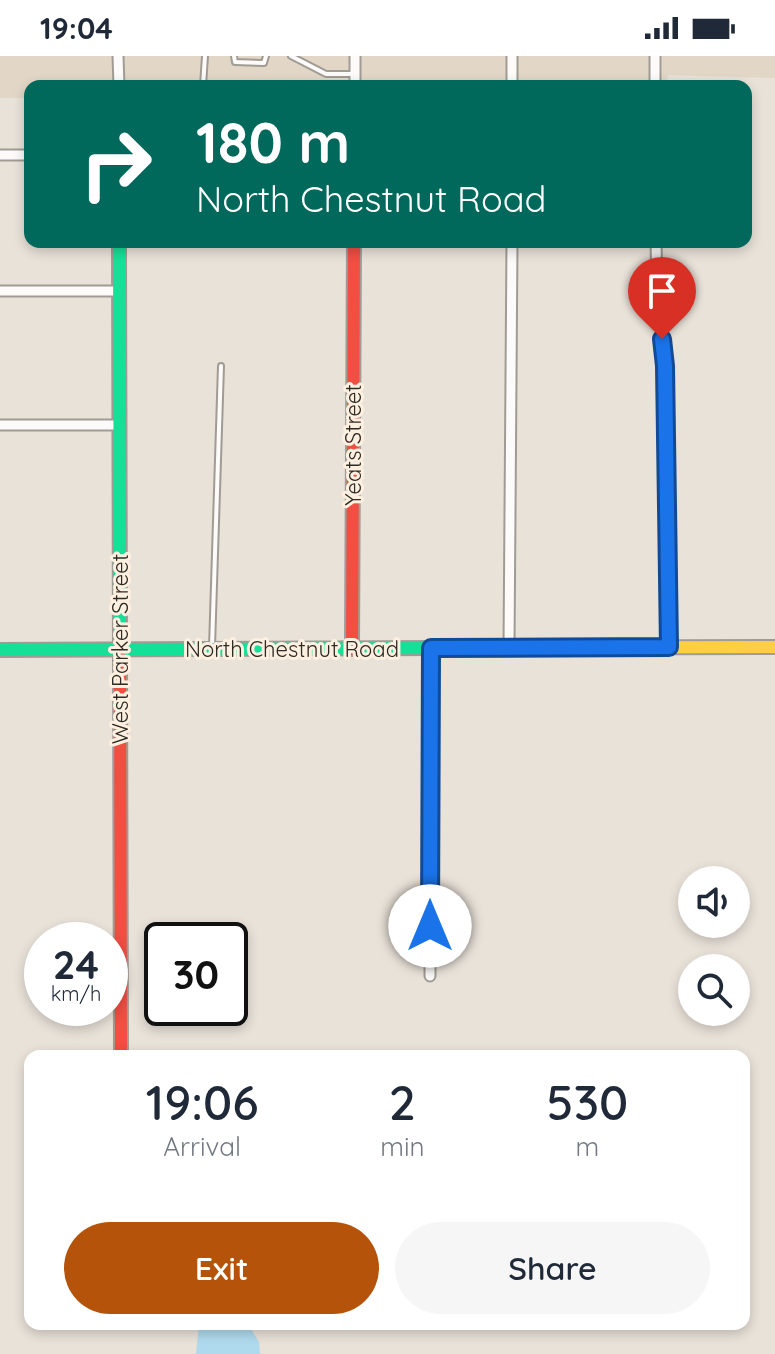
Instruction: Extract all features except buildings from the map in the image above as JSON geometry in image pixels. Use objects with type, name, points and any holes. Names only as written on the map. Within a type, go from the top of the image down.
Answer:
[{"type":"street","points":[[118,56],[119,80]]},
{"type":"street","points":[[355,56],[355,80]]},
{"type":"street","points":[[512,56],[512,80]]},
{"type":"street","points":[[655,56],[655,80]]},
{"type":"street","points":[[0,155],[24,155]]},
{"type":"street","name":"West Parker Street","points":[[119,248],[121,1050]]},
{"type":"street","name":"Yeats Street","points":[[352,649],[354,248]]},
{"type":"street","points":[[509,648],[512,248]]},
{"type":"street","points":[[656,248],[665,366],[669,647]]},
{"type":"street","points":[[0,291],[119,291]]},
{"type":"street","points":[[0,425],[120,425]]},
{"type":"street","name":"North Chestnut Road","points":[[0,650],[775,647]]},
{"type":"street","points":[[430,976],[431,648]]},
{"type":"lane","points":[[203,80],[205,56]]},
{"type":"lane","points":[[234,56],[235,62],[264,63],[266,56]]},
{"type":"lane","points":[[291,56],[326,74],[355,74]]},
{"type":"lane","points":[[212,650],[221,366]]},
{"type":"shaded area","points":[[0,56],[112,56],[113,80],[24,80],[24,98],[0,98]]},
{"type":"shaded area","points":[[124,56],[349,56],[349,80],[125,80]]},
{"type":"shaded area","points":[[361,56],[506,56],[506,80],[361,80]]},
{"type":"shaded area","points":[[518,56],[649,56],[649,80],[518,80]]},
{"type":"shaded area","points":[[661,56],[775,56],[775,78],[668,75],[667,80],[661,80]]},
{"type":"water","points":[[198,1330],[252,1330],[259,1342],[260,1354],[196,1354]]},
{"type":"traffic: fast","points":[[119,248],[120,658]]},
{"type":"traffic: fast","points":[[0,650],[446,648]]},
{"type":"traffic: slow","points":[[446,648],[775,647]]},
{"type":"traffic: jam","points":[[352,649],[354,248]]},
{"type":"traffic: jam","points":[[120,658],[121,1050]]},
{"type":"route","points":[[430,926],[431,648],[669,647],[662,339]]}]
